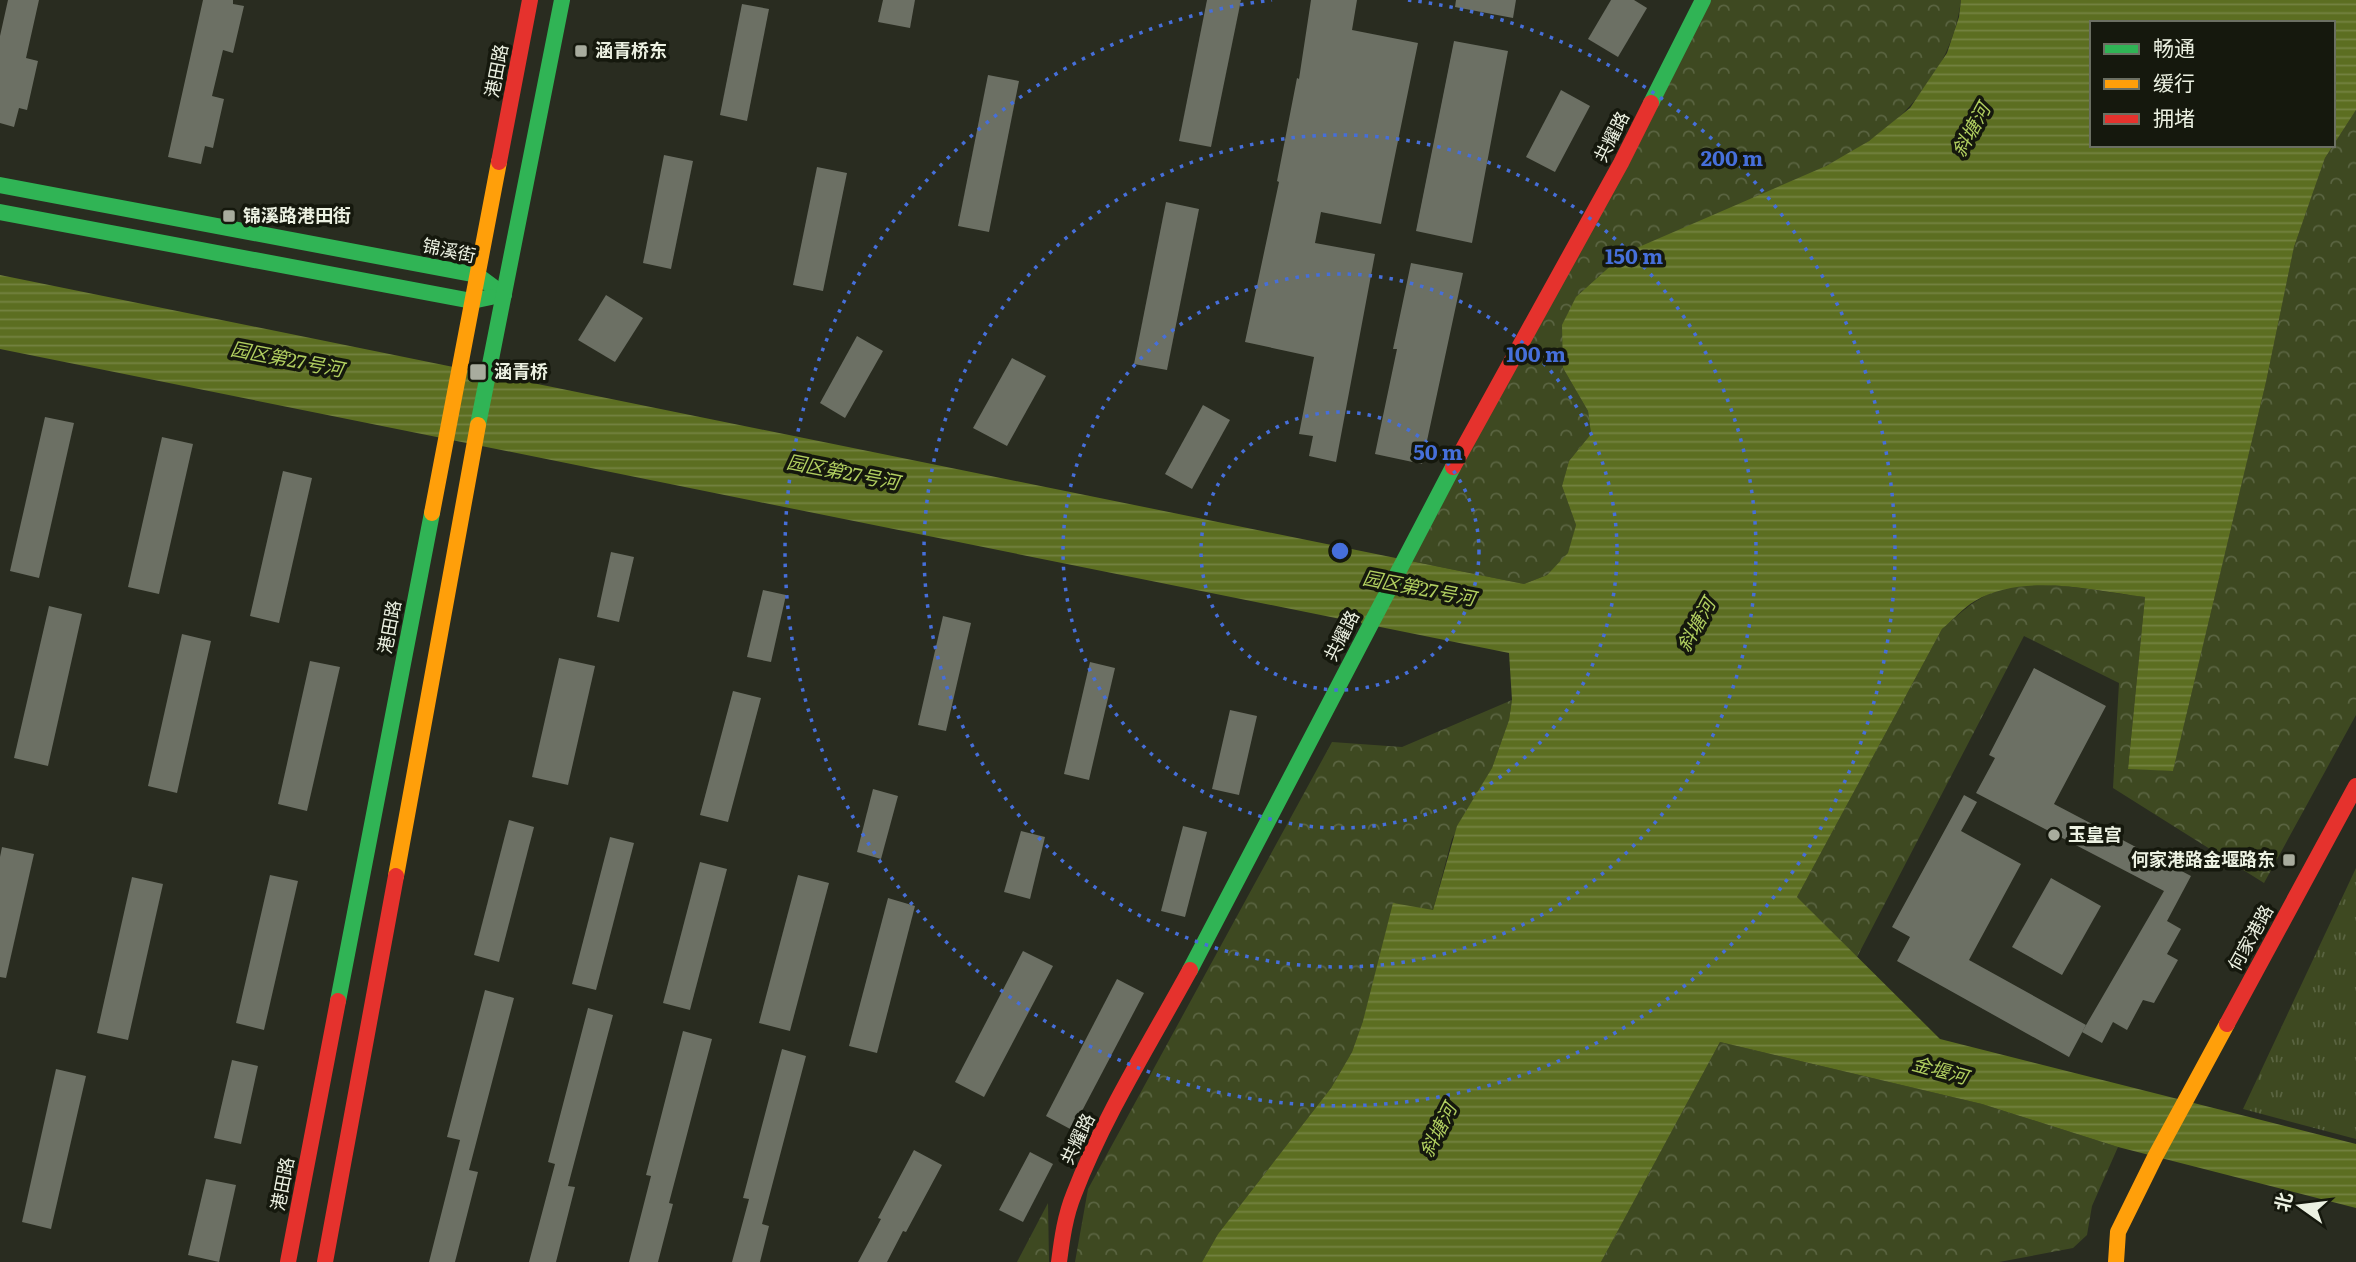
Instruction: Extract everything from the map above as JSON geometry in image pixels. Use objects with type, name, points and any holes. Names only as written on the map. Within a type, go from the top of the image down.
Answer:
[{"type":"main road","name":"港田路","points":[[288,1262],[530,0]]},
{"type":"main road","points":[[325,1262],[474,447],[562,0]]},
{"type":"main road","name":"共耀路","points":[[1059,1262],[1064,1227],[1073,1195],[1106,1124],[1230,896],[1417,532],[1621,163],[1703,0]]},
{"type":"main road","name":"锦溪街","points":[[0,185],[477,275],[504,295]]},
{"type":"main road","points":[[0,212],[472,301],[504,295]]},
{"type":"main road","name":"何家港路","points":[[2116,1262],[2118,1232],[2155,1157],[2356,786]]},
{"type":"green space","points":[[1701,0],[1961,0],[1957,21],[1941,62],[1903,114],[1869,141],[1826,166],[1563,368],[1588,411],[1591,434],[1569,461],[1562,486],[1576,525],[1569,553],[1547,575],[1524,584],[1411,561]]},
{"type":"green space","points":[[2356,110],[2356,715],[2264,883],[2113,788],[2119,683],[2024,636],[1857,957],[1797,897],[1942,629],[1984,596],[2015,586],[2051,585],[2145,597],[2128,768],[2173,771],[2266,382],[2294,247],[2325,158],[2332,147],[2335,147],[2335,143]]},
{"type":"green space","points":[[1512,700],[1509,720],[1492,768],[1452,839],[1433,910],[1363,1021],[1352,1052],[1331,1088],[1218,1234],[1202,1262],[1075,1262],[1088,1189],[1332,742],[1402,747]]},
{"type":"green space","points":[[2356,868],[2356,1139],[2243,1109]]},
{"type":"green space","points":[[1720,1042],[1982,1104],[2118,1147],[2092,1206],[2087,1235],[2073,1248],[1999,1262],[1601,1262]]},
{"type":"green space","points":[[1048,1203],[1049,1262],[1017,1262]]},
{"type":"water","points":[[1961,0],[2356,0],[2356,110],[2335,143],[2335,21],[2090,21],[2090,147],[2332,147],[2325,158],[2294,247],[2266,382],[2173,771],[2128,769],[2145,597],[2036,585],[1994,592],[1975,601],[1942,629],[1797,897],[1940,1039],[2356,1144],[2356,1208],[2118,1147],[1982,1104],[1720,1042],[1601,1262],[1202,1262],[1218,1234],[1331,1088],[1352,1052],[1363,1021],[1393,903],[1433,910],[1457,826],[1492,768],[1509,720],[1512,700],[1509,653],[0,349],[0,275],[1524,584],[1547,575],[1568,553],[1576,525],[1562,486],[1569,461],[1591,434],[1588,411],[1563,368],[1562,325],[1576,297],[1625,253],[1826,166],[1869,141],[1910,108],[1947,53],[1959,17]]},
{"type":"building","points":[[8,0],[39,0],[26,58],[38,61],[27,110],[19,108],[14,127],[0,123],[0,36]]},
{"type":"building","points":[[203,0],[233,0],[233,4],[244,6],[233,53],[223,50],[212,96],[224,99],[213,148],[205,146],[201,164],[168,157]]},
{"type":"building","points":[[883,0],[915,0],[910,28],[878,22]]},
{"type":"building","points":[[1207,0],[1241,0],[1211,147],[1179,141]]},
{"type":"building","points":[[1311,0],[1357,0],[1352,30],[1418,43],[1381,224],[1321,212],[1315,243],[1375,254],[1336,462],[1309,456],[1313,436],[1299,434],[1314,357],[1245,342],[1279,182],[1277,181],[1297,78],[1299,79]]},
{"type":"building","points":[[1456,0],[1516,0],[1513,18],[1455,7]]},
{"type":"building","points":[[1611,0],[1634,0],[1647,8],[1618,57],[1588,39]]},
{"type":"building","points":[[742,4],[769,9],[747,121],[720,115]]},
{"type":"building","points":[[1454,41],[1508,51],[1472,243],[1416,231]]},
{"type":"building","points":[[988,75],[1019,81],[989,232],[958,226]]},
{"type":"building","points":[[1561,90],[1590,106],[1555,172],[1526,157]]},
{"type":"building","points":[[664,155],[693,161],[671,269],[643,263]]},
{"type":"building","points":[[817,167],[847,173],[823,291],[793,285]]},
{"type":"building","points":[[1166,202],[1199,209],[1167,370],[1134,364]]},
{"type":"building","points":[[1411,263],[1463,273],[1422,464],[1375,454],[1397,349],[1393,349]]},
{"type":"building","points":[[606,295],[643,318],[615,362],[578,340]]},
{"type":"building","points":[[857,336],[883,351],[845,418],[820,403]]},
{"type":"building","points":[[1012,358],[1046,376],[1007,446],[973,428]]},
{"type":"building","points":[[1203,405],[1230,420],[1192,489],[1165,474]]},
{"type":"building","points":[[45,417],[74,423],[39,578],[10,571]]},
{"type":"building","points":[[162,437],[193,444],[159,594],[128,587]]},
{"type":"building","points":[[283,471],[312,478],[279,623],[250,616]]},
{"type":"building","points":[[611,552],[634,557],[619,622],[597,617]]},
{"type":"building","points":[[763,590],[786,595],[771,662],[747,657]]},
{"type":"building","points":[[49,606],[82,614],[48,766],[14,758]]},
{"type":"building","points":[[943,616],[971,623],[946,731],[918,725]]},
{"type":"building","points":[[182,634],[211,641],[177,793],[148,786]]},
{"type":"building","points":[[559,658],[595,666],[568,785],[532,777]]},
{"type":"building","points":[[310,661],[340,667],[307,811],[278,804]]},
{"type":"building","points":[[1090,662],[1115,668],[1089,780],[1064,774]]},
{"type":"building","points":[[2034,668],[2106,706],[2054,804],[2191,876],[2167,921],[2181,929],[2167,954],[2178,960],[2154,1003],[2143,1000],[2127,1030],[2113,1022],[2102,1043],[2082,1032],[2164,891],[1976,793],[1995,758],[1989,755]]},
{"type":"building","points":[[733,691],[761,698],[728,822],[700,815]]},
{"type":"building","points":[[1230,710],[1257,716],[1239,795],[1212,789]]},
{"type":"building","points":[[873,789],[898,796],[881,859],[857,852]]},
{"type":"building","points":[[1964,795],[1977,802],[1961,831],[2021,864],[1969,960],[2086,1025],[2069,1057],[1897,961],[1910,937],[1892,927]]},
{"type":"building","points":[[509,820],[534,827],[499,962],[474,955]]},
{"type":"building","points":[[1183,826],[1207,832],[1185,917],[1161,911]]},
{"type":"building","points":[[1021,831],[1045,837],[1030,899],[1004,892]]},
{"type":"building","points":[[610,837],[634,843],[596,990],[572,984]]},
{"type":"building","points":[[2,847],[34,854],[6,978],[0,977]]},
{"type":"building","points":[[700,862],[727,869],[690,1010],[663,1003]]},
{"type":"building","points":[[270,875],[298,881],[264,1030],[236,1023]]},
{"type":"building","points":[[798,875],[829,883],[790,1031],[759,1023]]},
{"type":"building","points":[[132,877],[163,884],[128,1040],[97,1033]]},
{"type":"building","points":[[2051,878],[2101,906],[2062,975],[2012,947]]},
{"type":"building","points":[[888,898],[915,906],[877,1053],[849,1046]]},
{"type":"building","points":[[1023,951],[1053,966],[984,1097],[955,1082]]},
{"type":"building","points":[[1117,979],[1144,993],[1072,1130],[1046,1116]]},
{"type":"building","points":[[485,990],[514,998],[469,1170],[478,1172],[455,1262],[429,1262],[460,1140],[447,1137]]},
{"type":"building","points":[[588,1008],[613,1015],[568,1186],[575,1187],[556,1262],[529,1262],[555,1164],[548,1162]]},
{"type":"building","points":[[683,1031],[712,1039],[669,1203],[673,1204],[658,1262],[629,1262],[651,1176],[646,1175]]},
{"type":"building","points":[[782,1049],[806,1056],[762,1224],[769,1226],[760,1262],[732,1262],[749,1199],[743,1198]]},
{"type":"building","points":[[232,1060],[258,1066],[241,1144],[214,1138]]},
{"type":"building","points":[[56,1069],[86,1076],[51,1229],[22,1222]]},
{"type":"building","points":[[914,1150],[942,1165],[887,1262],[858,1262],[881,1219],[878,1218]]},
{"type":"building","points":[[1030,1152],[1053,1164],[1023,1222],[999,1210]]},
{"type":"building","points":[[206,1179],[236,1185],[219,1262],[188,1255]]},
{"type":"traffic: fast","points":[[478,425],[562,0]]},
{"type":"traffic: fast","points":[[1651,103],[1703,0]]},
{"type":"traffic: fast","points":[[0,185],[477,275],[504,295]]},
{"type":"traffic: fast","points":[[0,212],[472,301],[491,297]]},
{"type":"traffic: fast","points":[[1190,970],[1453,467]]},
{"type":"traffic: fast","points":[[338,1001],[432,513]]},
{"type":"traffic: slow","points":[[432,513],[499,162]]},
{"type":"traffic: slow","points":[[396,876],[478,425]]},
{"type":"traffic: slow","points":[[2116,1262],[2118,1232],[2227,1024]]},
{"type":"traffic: jam","points":[[499,162],[530,0]]},
{"type":"traffic: jam","points":[[1453,467],[1621,163],[1651,103]]},
{"type":"traffic: jam","points":[[2227,1024],[2356,786]]},
{"type":"traffic: jam","points":[[325,1262],[396,876]]},
{"type":"traffic: jam","points":[[1059,1262],[1068,1211],[1099,1136],[1190,970]]},
{"type":"traffic: jam","points":[[288,1262],[338,1001]]},
{"type":"place","name":"涵青桥东","points":[[581,51]]},
{"type":"place","name":"锦溪路港田街","points":[[229,216]]},
{"type":"place","name":"涵青桥","points":[[478,372]]},
{"type":"place","name":"玉皇宫","points":[[2054,835]]},
{"type":"place","name":"何家港路金堰路东","points":[[2289,860]]},
{"type":"water label","name":"斜塘河","points":[[1971,130]]},
{"type":"water label","name":"园区第27号河","points":[[287,359]]},
{"type":"water label","name":"园区第27号河","points":[[843,472]]},
{"type":"water label","name":"园区第27号河","points":[[1419,588]]},
{"type":"water label","name":"斜塘河","points":[[1696,625]]},
{"type":"water label","name":"金堰河","points":[[1940,1070]]},
{"type":"water label","name":"斜塘河","points":[[1438,1130]]}]
